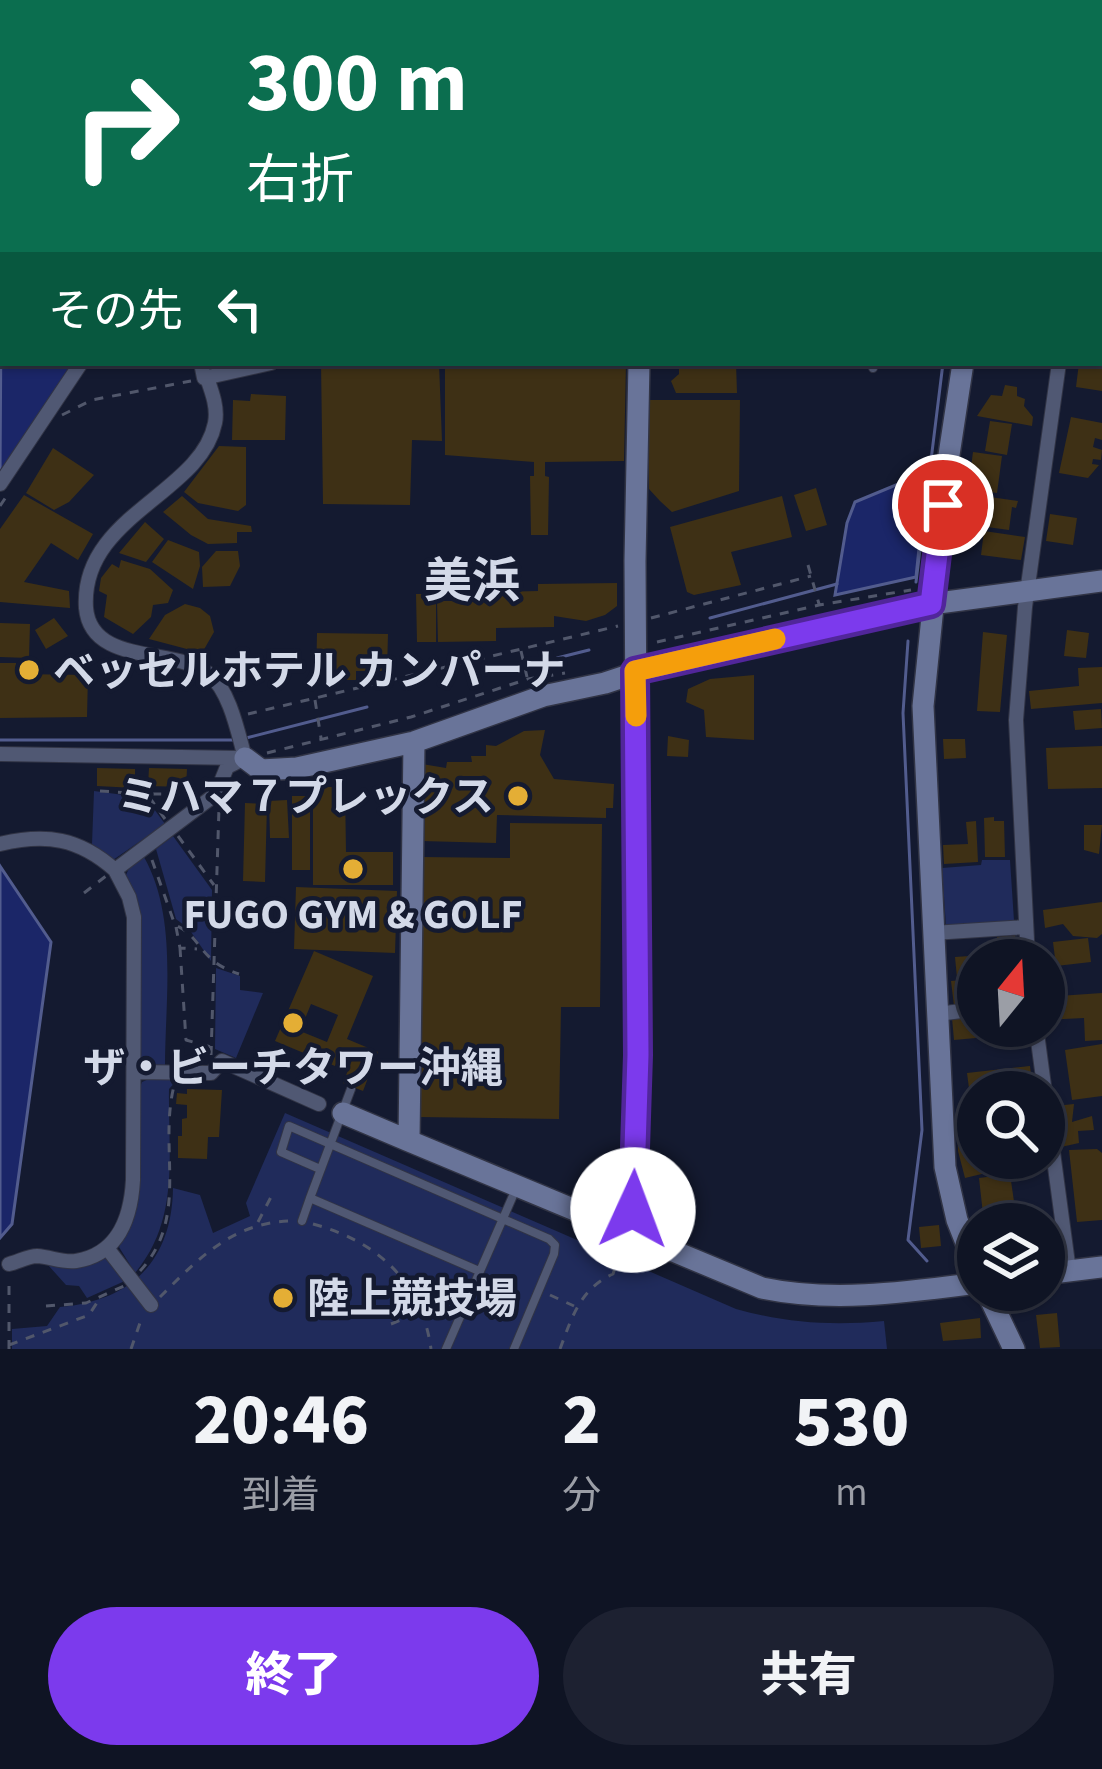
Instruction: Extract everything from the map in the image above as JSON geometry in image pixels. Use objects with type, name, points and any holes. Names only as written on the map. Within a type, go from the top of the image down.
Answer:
[{"type":"street","points":[[6,486],[80,366]]},
{"type":"street","points":[[245,758],[233,717],[213,677],[189,664],[112,645],[99,635],[86,609],[91,575],[120,525],[188,466],[214,425],[214,400],[206,372],[249,366]]},
{"type":"street","points":[[627,1240],[638,1055],[639,366]]},
{"type":"street","points":[[957,1220],[945,1167],[923,706],[924,596],[962,366]]},
{"type":"street","points":[[1026,939],[1016,720],[1028,589],[1059,366]]},
{"type":"street","points":[[0,754],[245,758],[261,770],[275,771],[414,742],[542,696],[924,596],[1102,581]]},
{"type":"street","points":[[409,1141],[414,742]]},
{"type":"street","points":[[115,870],[216,794],[227,767],[245,758]]},
{"type":"street","points":[[0,844],[40,836],[60,838],[96,853],[115,870],[134,917],[130,1208],[122,1231],[107,1248],[75,1261],[37,1256],[9,1264]]},
{"type":"street","points":[[933,933],[1025,927]]},
{"type":"street","points":[[937,1014],[957,1012]]},
{"type":"street","points":[[1039,1047],[1069,1271]]},
{"type":"street","points":[[134,1072],[211,1073],[222,1061],[319,1104]]},
{"type":"street","points":[[343,1112],[517,1186],[627,1240],[782,1292],[858,1295],[957,1284]]},
{"type":"street","points":[[107,1248],[152,1305]]},
{"type":"street","points":[[1065,1271],[1102,1268]]},
{"type":"street","points":[[996,1311],[1014,1349]]},
{"type":"lane","points":[[302,1221],[351,1089]]},
{"type":"lane","points":[[320,1169],[281,1152],[289,1126],[504,1217],[555,1245],[514,1349]]},
{"type":"lane","points":[[446,1349],[517,1186]]},
{"type":"lane","points":[[310,1198],[479,1271]]},
{"type":"path","points":[[57,420],[72,407],[92,400],[206,372]]},
{"type":"path","points":[[0,506],[6,486]]},
{"type":"path","points":[[808,565],[818,600]]},
{"type":"path","points":[[233,717],[812,579]]},
{"type":"path","points":[[657,642],[819,605],[924,596]]},
{"type":"path","points":[[520,649],[528,679]]},
{"type":"path","points":[[245,758],[412,716],[528,679],[565,674]]},
{"type":"path","points":[[314,698],[322,739]]},
{"type":"path","points":[[100,791],[147,794]]},
{"type":"path","points":[[146,847],[176,925],[184,969],[186,1040],[212,1047]]},
{"type":"path","points":[[84,893],[115,870]]},
{"type":"path","points":[[176,925],[214,965],[239,974]]},
{"type":"path","points":[[180,948],[198,949]]},
{"type":"path","points":[[258,1224],[271,1197]]},
{"type":"path","points":[[131,1349],[144,1311],[195,1258],[258,1224],[302,1221],[358,1239],[380,1253],[403,1277],[423,1311],[431,1349]]},
{"type":"path","points":[[560,1349],[575,1306],[598,1281],[613,1274],[627,1240]]},
{"type":"path","points":[[9,1264],[9,1347],[89,1315],[99,1299]]},
{"type":"path","points":[[538,1291],[575,1306]]},
{"type":"path","points":[[392,1324],[470,1292]]},
{"type":"shaded area","points":[[1,366],[73,366],[0,475]]},
{"type":"shaded area","points":[[927,472],[916,577],[835,595],[855,502]]},
{"type":"shaded area","points":[[94,791],[146,798],[165,824],[113,860],[92,844]]},
{"type":"shaded area","points":[[173,836],[212,890],[211,961],[176,919],[156,849]]},
{"type":"shaded area","points":[[144,857],[155,881],[166,932],[165,1067],[148,1067],[140,1056],[134,893],[126,875]]},
{"type":"shaded area","points":[[982,860],[1010,860],[1014,921],[946,926],[942,868],[981,865]]},
{"type":"shaded area","points":[[0,866],[51,942],[12,1224],[0,1238]]},
{"type":"shaded area","points":[[216,968],[240,976],[240,990],[263,993],[236,1058],[215,1049]]},
{"type":"shaded area","points":[[151,1078],[178,1079],[169,1089],[165,1209],[159,1231],[135,1273],[119,1247],[133,1221],[139,1195],[139,1090]]},
{"type":"shaded area","points":[[285,1113],[736,1309],[810,1322],[884,1321],[887,1349],[12,1349],[12,1329],[47,1326],[60,1307],[107,1296],[143,1273],[165,1237],[173,1188],[200,1195],[213,1233],[250,1216],[246,1203]]},
{"type":"shaded area","points":[[105,1257],[127,1280],[87,1298],[79,1286],[66,1285],[48,1265],[61,1266]]},
{"type":"building","points":[[321,366],[439,366],[442,441],[412,440],[410,505],[323,504]]},
{"type":"building","points":[[445,366],[626,366],[624,461],[545,462],[548,535],[531,535],[534,462],[445,455]]},
{"type":"building","points":[[679,366],[736,366],[737,393],[676,393],[671,381],[679,374]]},
{"type":"building","points":[[1079,366],[1102,366],[1102,391],[1076,387]]},
{"type":"building","points":[[1005,385],[1017,387],[1017,396],[1025,399],[1032,426],[977,416],[991,395],[1002,396]]},
{"type":"building","points":[[251,394],[286,396],[285,440],[232,440],[233,400],[250,401]]},
{"type":"building","points":[[648,400],[740,400],[739,491],[672,512],[660,501],[649,489]]},
{"type":"building","points":[[1071,417],[1102,423],[1102,440],[1095,438],[1093,447],[1102,450],[1101,460],[1093,459],[1092,464],[1099,465],[1088,478],[1059,473]]},
{"type":"building","points":[[990,421],[1012,424],[1007,455],[985,451]]},
{"type":"building","points":[[219,446],[246,447],[246,505],[238,511],[198,503],[184,492]]},
{"type":"building","points":[[53,448],[94,475],[69,502],[54,510],[26,493]]},
{"type":"building","points":[[973,452],[1002,456],[997,493],[968,489]]},
{"type":"building","points":[[816,488],[827,525],[806,531],[794,495]]},
{"type":"building","points":[[962,493],[1018,501],[1012,507],[1009,530],[958,523]]},
{"type":"building","points":[[24,495],[93,534],[78,560],[51,543],[24,582],[69,591],[70,608],[0,602],[0,529]]},
{"type":"building","points":[[182,496],[208,519],[251,526],[252,532],[237,532],[237,543],[208,544],[163,512]]},
{"type":"building","points":[[782,496],[792,537],[731,552],[741,585],[694,595],[687,592],[670,527]]},
{"type":"building","points":[[1050,514],[1077,518],[1073,545],[1046,541]]},
{"type":"building","points":[[145,522],[164,539],[146,562],[119,553]]},
{"type":"building","points":[[984,531],[1025,537],[1021,560],[981,555]]},
{"type":"building","points":[[168,540],[199,552],[193,589],[152,562]]},
{"type":"building","points":[[216,551],[238,551],[240,566],[230,586],[203,587],[202,567]]},
{"type":"building","points":[[121,560],[150,569],[173,590],[168,603],[153,605],[151,617],[133,634],[104,617],[107,595],[99,591],[101,578],[112,564],[119,568]]},
{"type":"building","points":[[617,583],[617,606],[605,615],[586,621],[554,616],[554,627],[496,628],[496,641],[438,642],[437,601],[492,601],[492,592],[538,591],[538,584]]},
{"type":"building","points":[[416,594],[436,594],[436,642],[417,642]]},
{"type":"building","points":[[185,604],[210,616],[214,632],[202,653],[149,639],[165,615]]},
{"type":"building","points":[[54,618],[68,636],[46,649],[35,630]]},
{"type":"building","points":[[0,623],[30,624],[29,658],[0,657]]},
{"type":"building","points":[[1067,630],[1089,633],[1086,658],[1064,656]]},
{"type":"building","points":[[983,632],[1007,635],[1000,712],[977,711]]},
{"type":"building","points":[[317,633],[388,634],[387,671],[356,671],[356,680],[316,680]]},
{"type":"building","points":[[0,663],[16,663],[17,674],[88,675],[87,717],[0,718]]},
{"type":"building","points":[[1102,667],[1102,703],[1031,709],[1029,691],[1079,686],[1078,668]]},
{"type":"building","points":[[754,675],[754,740],[706,737],[704,710],[686,702],[688,689],[710,679]]},
{"type":"building","points":[[1101,709],[1102,728],[1075,730],[1073,711]]},
{"type":"building","name":"ミハマ７プレックス","points":[[545,730],[540,755],[554,779],[614,784],[613,808],[606,808],[606,818],[497,815],[496,843],[421,841],[422,764],[446,768],[447,762],[472,762],[471,756],[486,756],[486,745],[496,746],[524,731]]},
{"type":"building","points":[[668,736],[689,740],[688,757],[667,756]]},
{"type":"building","points":[[943,739],[965,739],[966,758],[944,759]]},
{"type":"building","points":[[1102,746],[1102,788],[1048,789],[1046,748]]},
{"type":"building","points":[[97,768],[135,769],[135,788],[97,786]]},
{"type":"building","points":[[149,768],[187,769],[186,787],[148,786]]},
{"type":"building","points":[[313,787],[345,787],[346,852],[393,852],[393,885],[313,885]]},
{"type":"building","points":[[292,796],[310,796],[310,870],[292,870]]},
{"type":"building","points":[[287,800],[289,838],[270,838],[269,801]]},
{"type":"building","points":[[245,803],[267,804],[265,882],[243,881]]},
{"type":"building","points":[[994,817],[994,821],[1004,821],[1005,857],[985,857],[984,818]]},
{"type":"building","points":[[976,821],[978,862],[944,864],[943,845],[968,844],[966,822]]},
{"type":"building","points":[[510,823],[602,824],[600,1007],[561,1007],[559,1119],[418,1117],[421,857],[510,858]]},
{"type":"building","points":[[1084,825],[1102,825],[1099,854],[1084,850]]},
{"type":"building","points":[[296,887],[397,891],[395,953],[294,949]]},
{"type":"building","points":[[1102,902],[1102,934],[1097,938],[1073,936],[1063,924],[1045,928],[1043,910]]},
{"type":"building","points":[[1088,938],[1091,962],[1065,965],[1065,941]]},
{"type":"building","points":[[314,951],[373,976],[347,1039],[378,1052],[363,1091],[343,1083],[352,1060],[340,1055],[335,1066],[275,1041]],"holes":[[[311,1004],[338,1015],[327,1042],[300,1031]]]},
{"type":"building","points":[[957,980],[957,1006],[954,1006],[951,981]]},
{"type":"building","points":[[1102,993],[1102,1040],[1085,1041],[1084,1018],[1065,1019],[1065,996]]},
{"type":"building","points":[[1102,1044],[1102,1096],[1072,1100],[1065,1050]]},
{"type":"building","points":[[1030,1066],[1031,1071],[985,1071]]},
{"type":"building","points":[[187,1089],[222,1090],[219,1137],[208,1137],[207,1159],[178,1158],[178,1136],[182,1136],[187,1105],[176,1104],[177,1093],[187,1094]]},
{"type":"building","points":[[1074,1104],[1072,1122],[1092,1116],[1094,1130],[1078,1131],[1079,1143],[1065,1146],[1065,1105]]},
{"type":"building","points":[[1069,1150],[1102,1153],[1102,1220],[1077,1222]]},
{"type":"building","points":[[979,1179],[1011,1179],[1014,1203],[982,1203]]},
{"type":"building","points":[[939,1225],[941,1246],[921,1248],[919,1227]]},
{"type":"building","points":[[1057,1313],[1060,1347],[1040,1348],[1036,1315]]},
{"type":"building","points":[[980,1318],[981,1338],[943,1341],[940,1323]]},
{"type":"waterway","points":[[916,582],[943,366]]},
{"type":"waterway","points":[[710,618],[837,584]]},
{"type":"waterway","points":[[908,641],[903,713],[922,1130],[908,1240],[927,1261]]},
{"type":"waterway","points":[[557,658],[589,650]]},
{"type":"waterway","points":[[246,738],[367,707]]},
{"type":"waterway","points":[[0,740],[237,740]]},
{"type":"slow traffic","points":[[636,716],[635,671],[775,639]]},
{"type":"place","name":"ベッセルホテル カンパーナ","points":[[29,670]]},
{"type":"place","name":"ミハマ７プレックス","points":[[518,796]]},
{"type":"place","name":"FUGO GYM & GOLF","points":[[353,869]]},
{"type":"place","name":"ザ・ビーチタワー沖縄","points":[[293,1023]]},
{"type":"place","name":"陸上競技場","points":[[283,1298]]},
{"type":"district","name":"美浜","points":[[472,580]]},
{"type":"route","points":[[633,1210],[638,1055],[635,671],[931,604],[943,505]]}]
